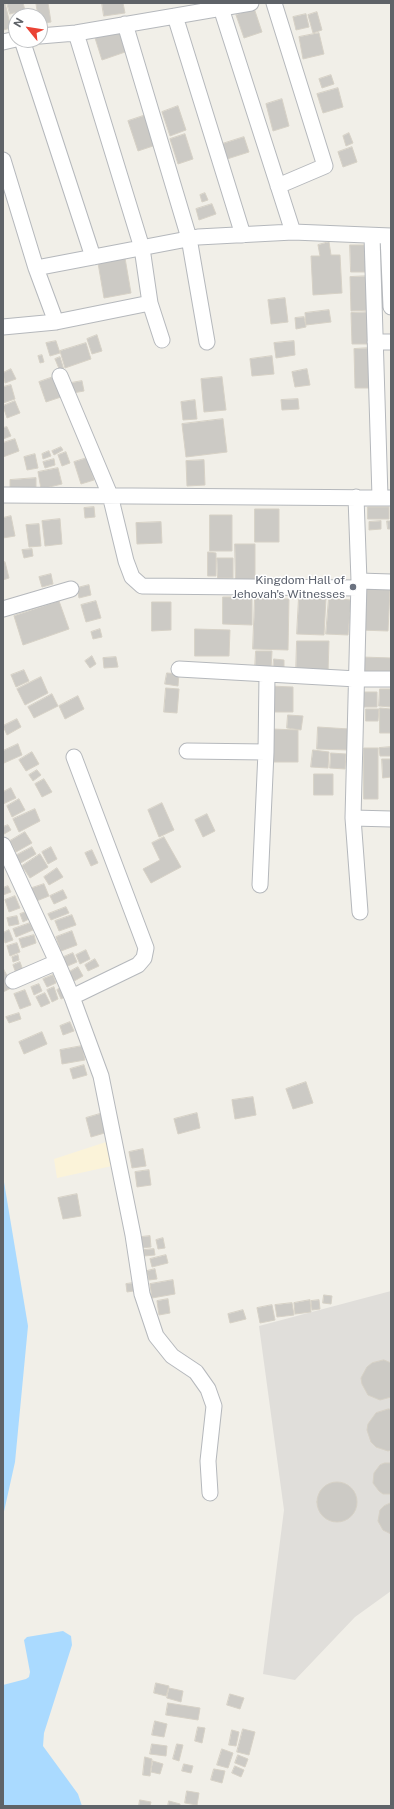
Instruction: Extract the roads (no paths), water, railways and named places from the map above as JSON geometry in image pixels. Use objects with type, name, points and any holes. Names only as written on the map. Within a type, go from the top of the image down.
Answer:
[{"type":"street","points":[[48,35],[76,32],[251,3]]},
{"type":"street","points":[[274,3],[325,166],[278,186]]},
{"type":"street","points":[[221,8],[293,232]]},
{"type":"street","points":[[175,16],[243,235]]},
{"type":"street","points":[[125,24],[189,238],[207,342]]},
{"type":"street","points":[[76,32],[142,248],[150,303],[162,340]]},
{"type":"street","points":[[25,48],[93,257]]},
{"type":"street","points":[[3,160],[36,268],[56,322]]},
{"type":"street","points":[[36,268],[189,238],[293,232],[389,236],[391,307]]},
{"type":"street","points":[[3,495],[385,497],[375,342],[372,236]]},
{"type":"street","points":[[3,327],[56,322],[150,303]]},
{"type":"street","points":[[375,342],[391,342]]},
{"type":"street","points":[[60,376],[110,495],[126,561],[132,577],[142,586],[359,585],[391,582]]},
{"type":"street","points":[[356,497],[359,585],[353,818],[360,912]]},
{"type":"street","points":[[3,609],[71,589]]},
{"type":"street","points":[[179,669],[357,679],[391,679]]},
{"type":"street","points":[[260,885],[266,752],[267,674]]},
{"type":"street","points":[[187,751],[266,752]]},
{"type":"street","points":[[72,997],[138,965],[144,958],[146,948],[74,757]]},
{"type":"street","points":[[353,818],[391,819]]},
{"type":"street","points":[[3,845],[72,997],[101,1076],[133,1235],[142,1294],[156,1336],[172,1356],[196,1372],[208,1388],[214,1406],[208,1461],[210,1493]]},
{"type":"street","points":[[13,981],[57,962]]},
{"type":"water","points":[[3,1176],[28,1326],[15,1462],[3,1516]]},
{"type":"water","points":[[63,1631],[71,1636],[72,1645],[44,1733],[43,1746],[78,1794],[82,1806],[3,1806],[3,1685],[29,1677],[30,1672],[24,1640],[27,1637]]},
{"type":"place","name":"Kingdom Hall of Jehovah's Witnesses","points":[[353,587]]}]
